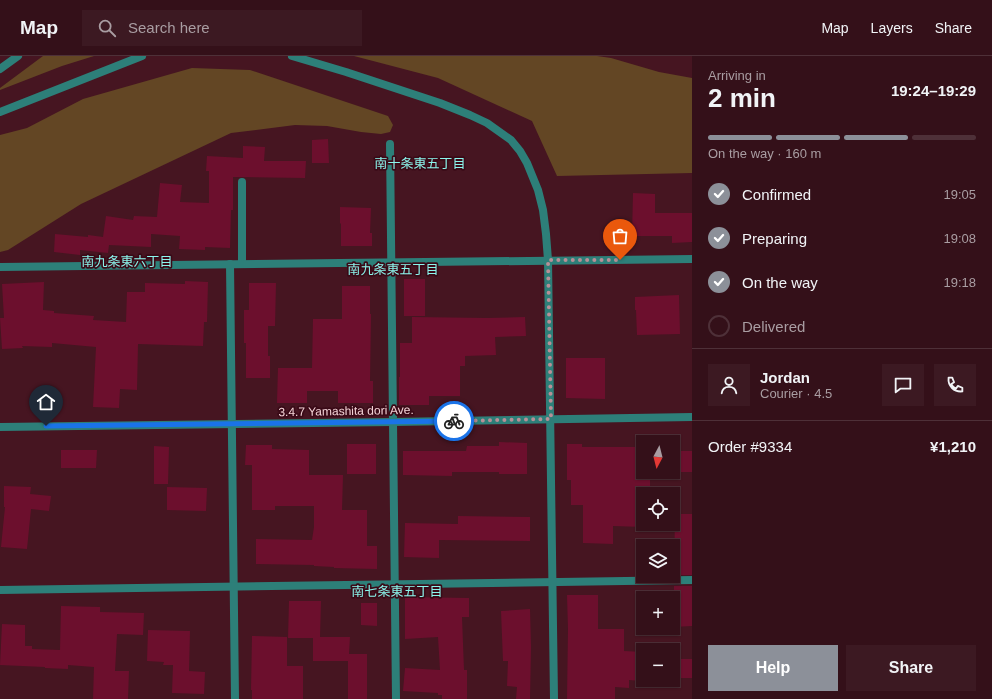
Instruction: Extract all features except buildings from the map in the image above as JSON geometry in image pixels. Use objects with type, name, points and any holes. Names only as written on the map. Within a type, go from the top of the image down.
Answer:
[{"type":"street","points":[[0,69],[18,56]]},
{"type":"street","points":[[0,112],[142,56]]},
{"type":"street","points":[[292,56],[440,103],[486,123],[511,140],[520,151],[538,190],[544,210],[548,260],[554,699]]},
{"type":"street","points":[[390,144],[396,699]]},
{"type":"street","points":[[242,182],[242,264]]},
{"type":"street","points":[[0,267],[692,259]]},
{"type":"street","points":[[230,264],[235,699]]},
{"type":"street","name":"3.4.7 Yamashita dori Ave.","points":[[0,427],[393,422],[692,416]]},
{"type":"street","points":[[0,590],[692,580]]},
{"type":"shaded area","points":[[43,56],[94,56],[62,66],[0,90],[0,88]]},
{"type":"shaded area","points":[[354,56],[597,56],[611,58],[659,72],[692,78],[692,173],[557,176],[532,121],[438,78]]},
{"type":"shaded area","points":[[192,68],[250,70],[388,116],[393,125],[390,132],[381,134],[327,126],[295,125],[231,133],[81,204],[8,250],[0,252],[0,135],[27,128],[83,99]]},
{"type":"way so far","points":[[454,421],[551,419],[548,260],[620,260]]},
{"type":"district","name":"南十条東五丁目","points":[[420,163]]},
{"type":"district","name":"南九条東六丁目","points":[[127,261]]},
{"type":"district","name":"南九条東五丁目","points":[[393,269]]},
{"type":"district","name":"南七条東五丁目","points":[[397,591]]},
{"type":"route","points":[[46,426],[454,421]]}]
